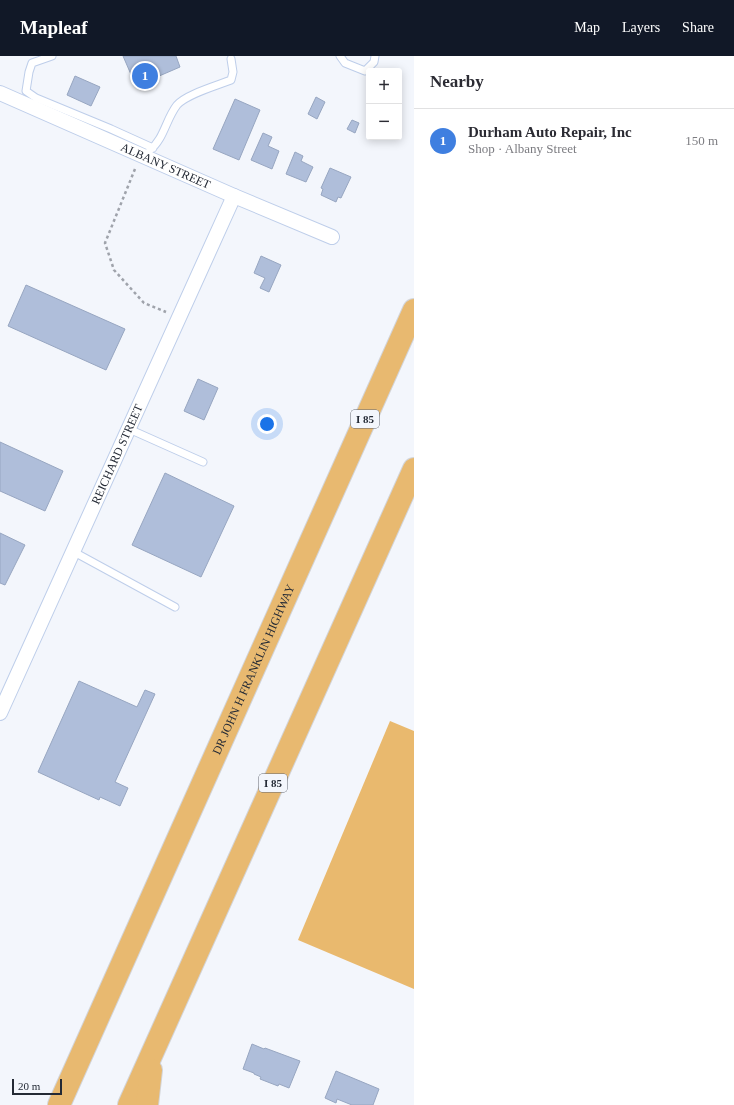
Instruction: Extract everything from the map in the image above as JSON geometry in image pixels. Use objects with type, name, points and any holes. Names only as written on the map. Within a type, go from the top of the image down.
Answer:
[{"type":"highway","name":"DR JOHN H FRANKLIN HIGHWAY","points":[[93,1029],[413,310]]},
{"type":"highway","name":"I 85","points":[[129,1105],[414,469]]},
{"type":"highway","points":[[44,1105],[93,1029]]},
{"type":"highway","name":"I 85","points":[[59,1105],[93,1029]]},
{"type":"highway","points":[[147,1105],[152,1053]]},
{"type":"street","name":"ALBANY STREET","points":[[0,93],[23,97],[147,152],[234,196],[332,237]]},
{"type":"street","name":"REICHARD STREET","points":[[0,713],[234,196]]},
{"type":"lane","points":[[23,97],[32,63],[52,56]]},
{"type":"lane","points":[[147,152],[157,143],[178,105],[194,94],[231,80],[233,72],[230,58],[238,56]]},
{"type":"lane","points":[[340,56],[345,63],[365,71],[374,62],[375,56]]},
{"type":"lane","points":[[129,429],[203,462]]},
{"type":"lane","points":[[74,552],[174,607]]},
{"type":"path","points":[[147,152],[105,243],[114,270],[144,303],[178,318]]},
{"type":"shaded area","points":[[390,721],[414,731],[414,989],[298,940]]},
{"type":"building","points":[[123,56],[176,56],[180,67],[136,86]]},
{"type":"building","points":[[75,76],[100,87],[91,106],[67,95]]},
{"type":"building","points":[[316,97],[325,102],[317,119],[308,114]]},
{"type":"building","points":[[235,99],[260,110],[239,160],[213,149]]},
{"type":"building","points":[[352,120],[359,123],[355,133],[347,129]]},
{"type":"building","points":[[263,133],[272,137],[268,146],[279,151],[272,169],[251,160]]},
{"type":"building","points":[[295,152],[303,156],[301,161],[313,167],[306,182],[286,174]]},
{"type":"building","points":[[330,168],[351,177],[341,198],[338,197],[336,202],[321,195],[323,189],[321,188]]},
{"type":"building","points":[[261,256],[281,265],[269,292],[260,288],[265,278],[254,273]]},
{"type":"building","points":[[26,285],[125,329],[106,370],[8,326]]},
{"type":"building","points":[[198,379],[218,388],[204,420],[184,411]]},
{"type":"building","points":[[0,442],[63,471],[45,511],[0,491]]},
{"type":"building","points":[[165,473],[234,506],[201,577],[132,545]]},
{"type":"building","points":[[0,533],[25,545],[5,585],[0,583]]},
{"type":"building","points":[[79,681],[137,707],[145,690],[155,694],[115,782],[128,788],[120,806],[100,797],[99,800],[38,772]]},
{"type":"building","points":[[252,1044],[300,1061],[289,1088],[279,1084],[278,1086],[260,1079],[261,1077],[243,1069]]},
{"type":"building","points":[[336,1071],[379,1089],[373,1105],[352,1105],[337,1099],[336,1103],[325,1098]]},
{"type":"place","name":"Durham Auto Repair, Inc","points":[[145,76]]}]
